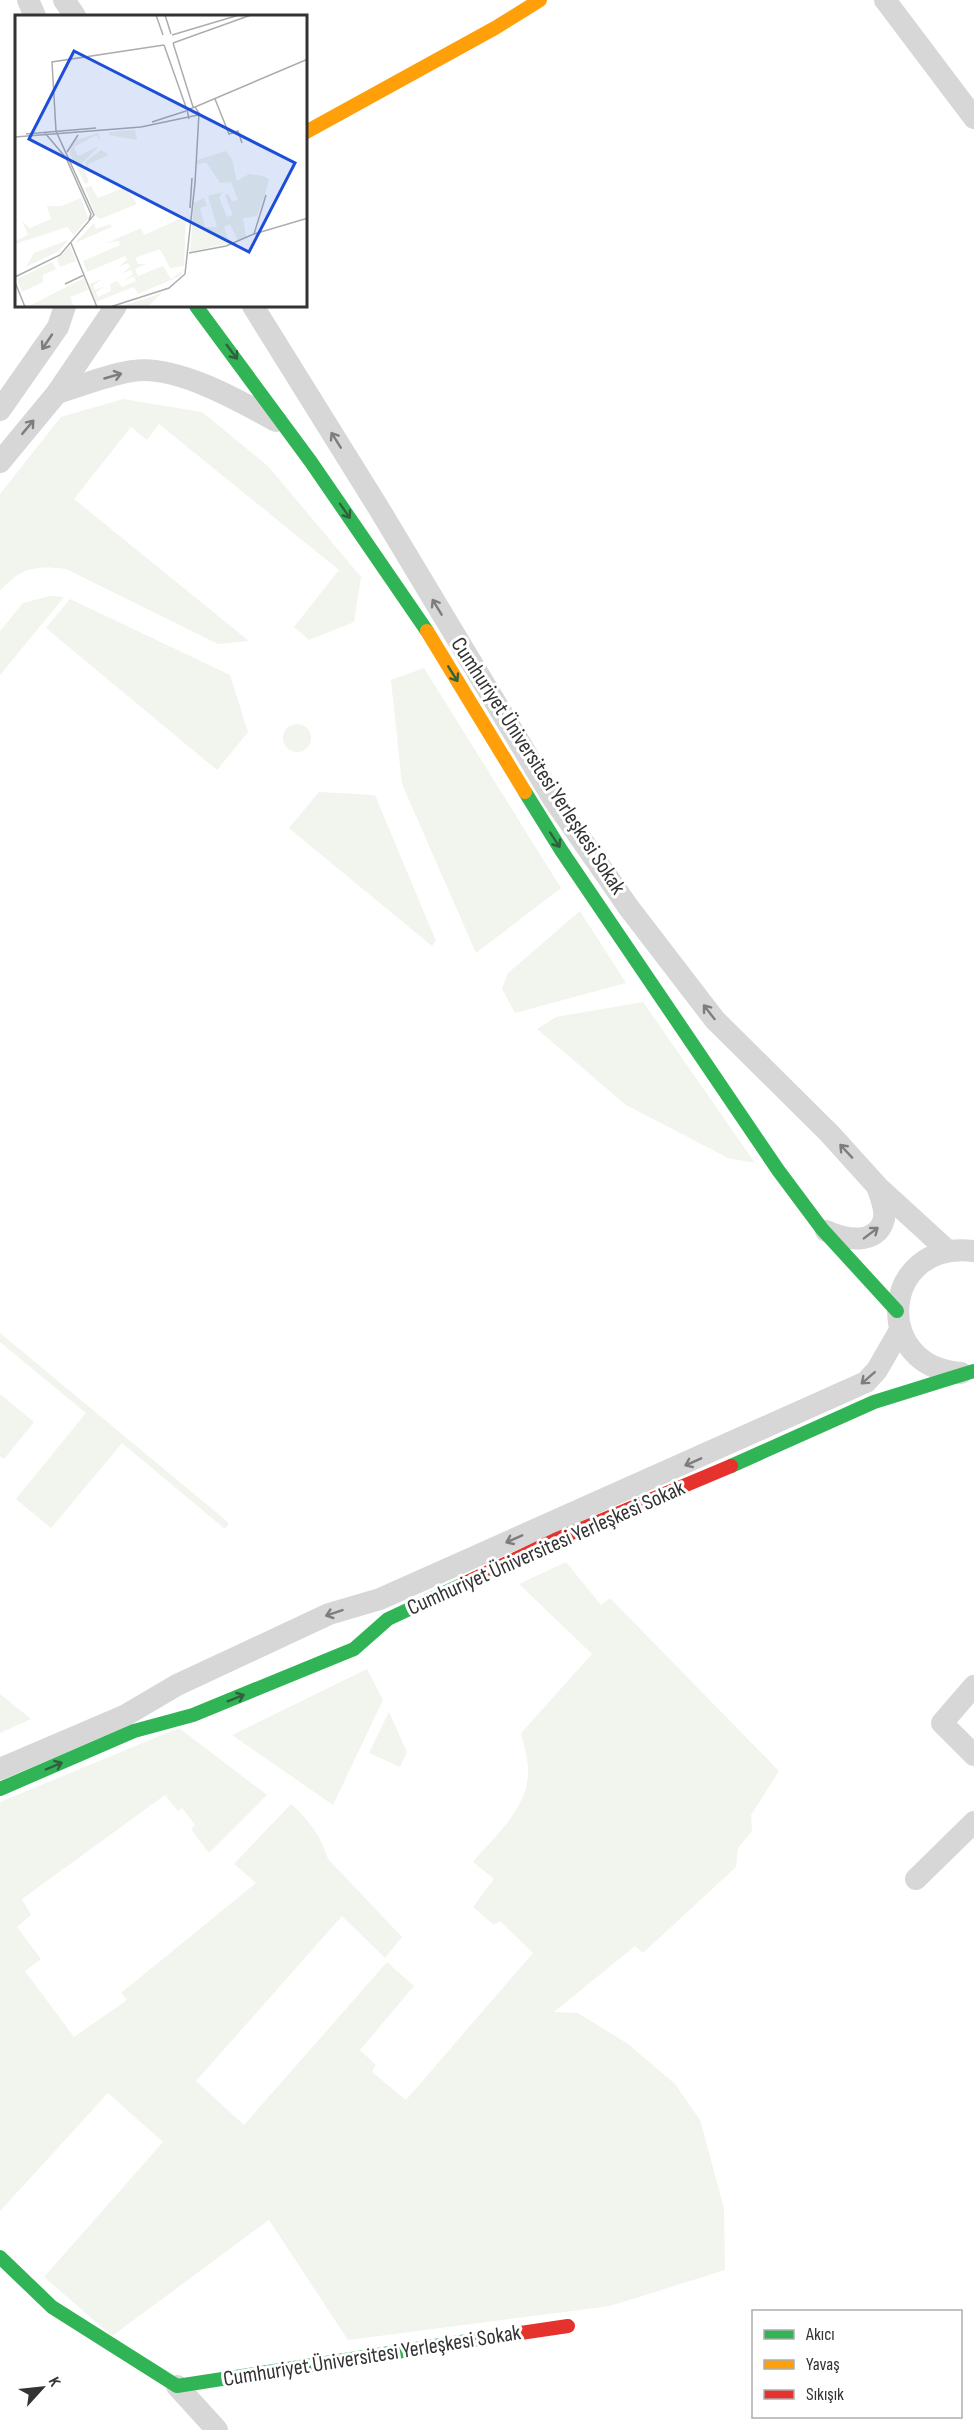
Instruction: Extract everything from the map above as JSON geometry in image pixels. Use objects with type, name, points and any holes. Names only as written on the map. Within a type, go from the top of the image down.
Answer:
[{"type":"street","points":[[28,0],[35,15]]},
{"type":"street","points":[[64,0],[74,15]]},
{"type":"street","points":[[308,131],[495,28],[540,0]]},
{"type":"street","points":[[885,0],[974,118]]},
{"type":"street","points":[[0,410],[58,327],[64,308]]},
{"type":"street","points":[[0,462],[57,393],[115,308]]},
{"type":"street","name":"Cumhuriyet Üniversitesi Yerleşkesi Sokak","points":[[197,308],[285,426],[421,621],[536,811],[609,923],[822,1229],[898,1320],[909,1349],[925,1363],[945,1372],[970,1372]]},
{"type":"street","name":"Cumhuriyet Üniversitesi Yerleşkesi Sokak","points":[[254,308],[378,507],[554,800],[609,880],[715,1020],[830,1134],[877,1186],[959,1250]]},
{"type":"street","name":"Cumhuriyet Üniversitesi Yerleşkesi Sokak","points":[[57,393],[134,370],[175,375],[223,392],[285,426]]},
{"type":"street","name":"Cumhuriyet Üniversitesi Yerleşkesi Sokak","points":[[822,1229],[846,1240],[863,1239],[876,1232],[884,1220],[884,1208],[877,1186]]},
{"type":"street","points":[[959,1250],[974,1231]]},
{"type":"street","name":"Cumhuriyet Üniversitesi Yerleşkesi Sokak","points":[[0,1769],[126,1715],[177,1685],[329,1614],[380,1599],[866,1382],[877,1370],[898,1320],[900,1292],[908,1276],[921,1262],[959,1250]]},
{"type":"street","name":"Cumhuriyet Üniversitesi Yerleşkesi Sokak","points":[[0,1789],[134,1731],[193,1716],[354,1649],[388,1619],[548,1543],[696,1482],[874,1402],[970,1372]]},
{"type":"street","points":[[974,1686],[942,1724],[974,1755]]},
{"type":"street","points":[[916,1879],[974,1822]]},
{"type":"street","name":"Cumhuriyet Üniversitesi Yerleşkesi Sokak","points":[[0,2258],[52,2307],[177,2386],[217,2430]]},
{"type":"street","name":"Cumhuriyet Üniversitesi Yerleşkesi Sokak","points":[[177,2386],[568,2326]]},
{"type":"shaded area","points":[[123,399],[202,412],[268,466],[361,577],[354,622],[309,640],[294,627],[339,570],[159,424],[147,440],[131,427],[74,499],[249,641],[218,644],[66,569],[29,570],[15,577],[0,591],[0,494],[61,417]]},
{"type":"shaded area","points":[[50,596],[64,597],[0,675],[0,631],[23,603]]},
{"type":"shaded area","points":[[70,599],[230,675],[248,732],[217,770],[46,628]]},
{"type":"shaded area","points":[[424,668],[561,888],[476,953],[402,784],[391,680]]},
{"type":"shaded area","points":[[297,724],[307,728],[311,738],[307,748],[297,752],[287,748],[283,738],[287,728]]},
{"type":"shaded area","points":[[319,792],[375,795],[436,941],[432,946],[289,828]]},
{"type":"shaded area","points":[[580,911],[626,983],[515,1013],[502,989],[508,973]]},
{"type":"shaded area","points":[[643,1002],[755,1163],[728,1158],[626,1105],[537,1029],[556,1017]]},
{"type":"shaded area","points":[[0,1333],[229,1523],[225,1529],[122,1443],[51,1528],[16,1499],[86,1413],[0,1342]]},
{"type":"shaded area","points":[[0,1394],[34,1422],[4,1459],[0,1456]]},
{"type":"shaded area","points":[[566,1562],[601,1605],[610,1598],[779,1771],[751,1815],[752,1831],[738,1848],[736,1867],[643,1953],[635,1946],[554,2012],[578,2013],[628,2044],[675,2084],[700,2120],[724,2208],[725,2270],[610,2306],[348,2340],[269,2220],[112,2336],[44,2277],[163,2142],[108,2093],[0,2211],[0,1802],[179,1728],[267,1795],[209,1853],[191,1829],[195,1825],[182,1808],[178,1811],[165,1795],[22,1899],[31,1915],[17,1927],[41,1959],[25,1971],[74,2037],[127,2000],[121,1993],[256,1883],[234,1864],[291,1804],[314,1829],[328,1859],[402,1937],[385,1958],[342,1916],[196,2081],[244,2125],[387,1962],[414,1986],[360,2050],[376,2065],[372,2072],[406,2100],[533,1953],[500,1921],[494,1925],[473,1907],[494,1879],[473,1862],[508,1822],[522,1800],[528,1770],[521,1733],[592,1654],[519,1584]]},
{"type":"shaded area","points":[[367,1669],[383,1700],[333,1805],[232,1735]]},
{"type":"shaded area","points":[[0,1694],[31,1719],[0,1733]]},
{"type":"shaded area","points":[[389,1712],[407,1752],[400,1767],[369,1753]]},
{"type":"traffic: fast","points":[[197,308],[311,462],[427,631]]},
{"type":"traffic: fast","points":[[525,792],[561,850],[778,1170],[822,1229],[897,1311]]},
{"type":"traffic: fast","points":[[731,1466],[874,1402],[974,1371]]},
{"type":"traffic: fast","points":[[0,1789],[134,1731],[193,1715],[354,1649],[388,1619],[463,1584]]},
{"type":"traffic: fast","points":[[0,2257],[52,2307],[177,2386],[480,2339]]},
{"type":"traffic: slow","points":[[308,131],[495,28],[540,0]]},
{"type":"traffic: slow","points":[[427,631],[525,792]]},
{"type":"traffic: jam","points":[[463,1584],[555,1540],[731,1466]]},
{"type":"traffic: jam","points":[[480,2339],[568,2326]]}]
